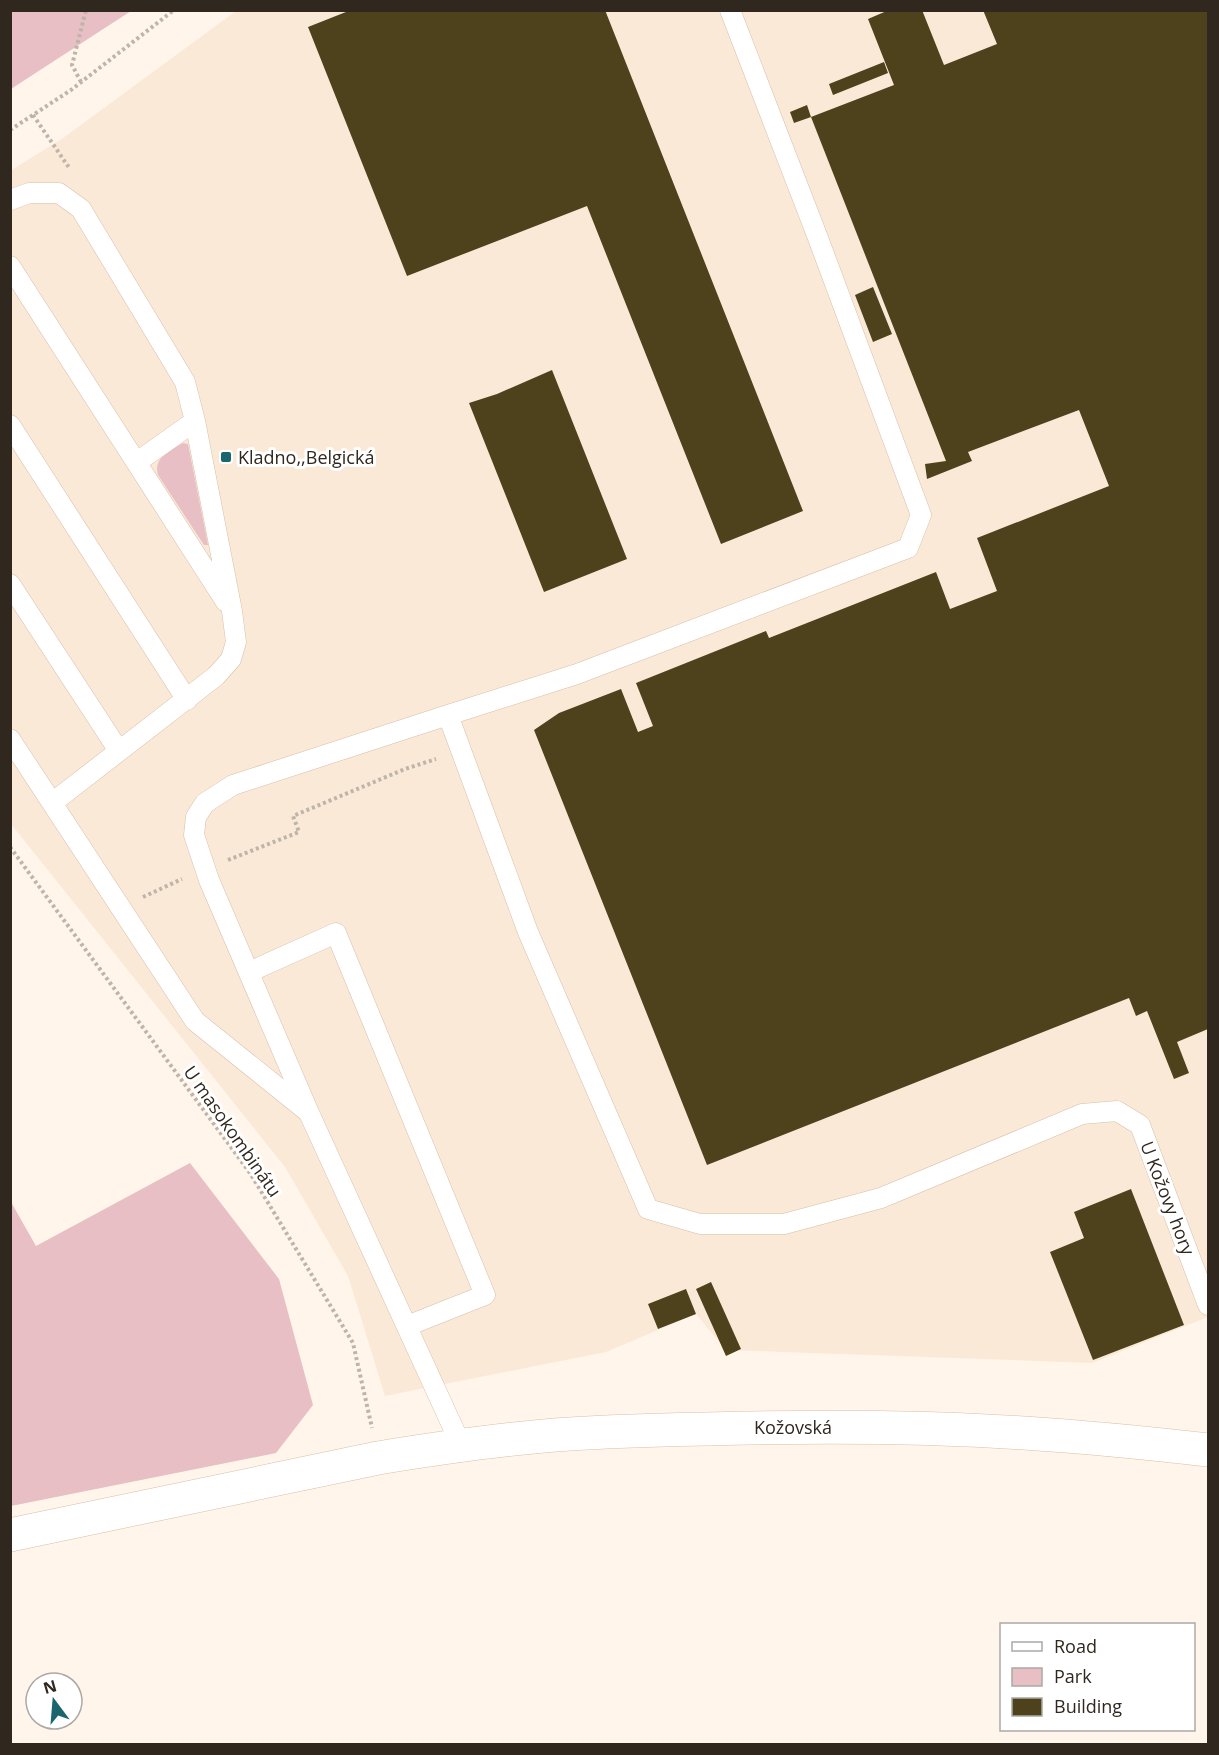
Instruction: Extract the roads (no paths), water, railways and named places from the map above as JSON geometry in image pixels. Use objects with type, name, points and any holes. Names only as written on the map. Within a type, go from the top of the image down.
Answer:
[{"type":"street","name":"Kožovská","points":[[10,1535],[378,1458],[546,1435],[796,1426],[936,1429],[1022,1432],[1209,1450]]},
{"type":"lane","points":[[462,1445],[309,1113],[209,880],[194,835],[196,817],[205,803],[233,785],[577,674],[908,548],[921,516],[730,10]]},
{"type":"lane","points":[[10,200],[29,193],[59,193],[81,209],[184,382],[195,421],[236,642],[231,659],[216,676],[52,803]]},
{"type":"lane","points":[[10,266],[232,611]]},
{"type":"lane","points":[[137,462],[195,421]]},
{"type":"lane","points":[[10,425],[187,700]]},
{"type":"lane","points":[[10,584],[119,751]]},
{"type":"lane","name":"U Kožovy hory","points":[[448,716],[528,932],[648,1209],[700,1224],[784,1224],[881,1198],[1082,1114],[1118,1111],[1140,1125],[1209,1305]]},
{"type":"lane","points":[[10,739],[195,1021],[309,1113]]},
{"type":"lane","points":[[249,972],[336,933],[485,1295],[407,1326]]},
{"type":"place","name":"Kladno,,Belgická","points":[[226,457]]}]
